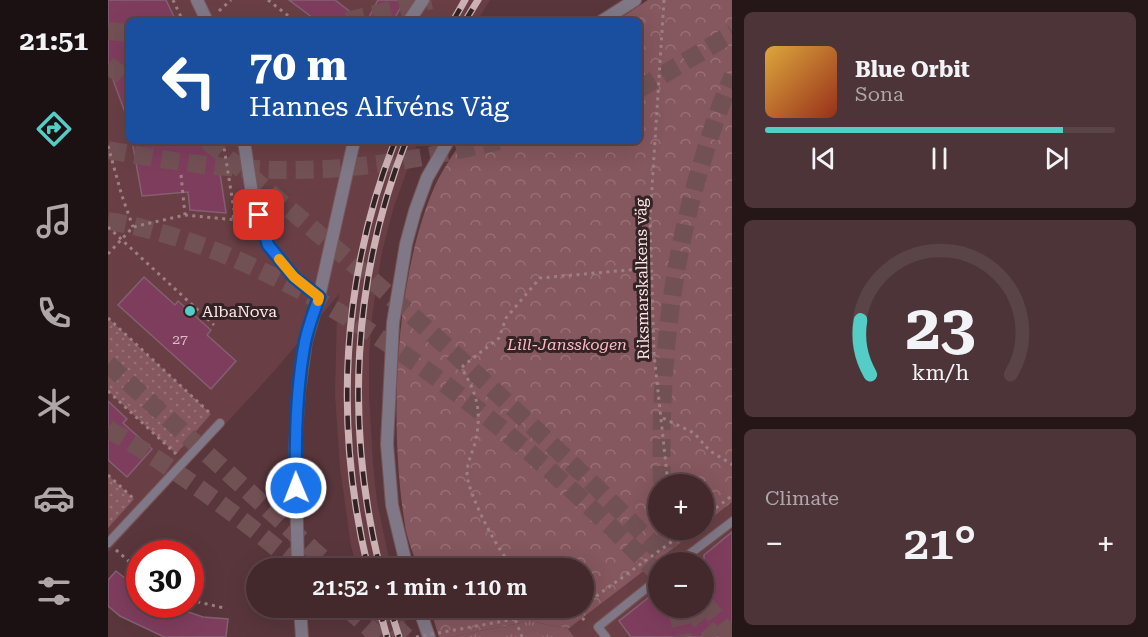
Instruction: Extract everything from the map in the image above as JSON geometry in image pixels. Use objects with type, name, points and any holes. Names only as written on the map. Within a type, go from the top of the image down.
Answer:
[{"type":"street","points":[[197,0],[206,18]]},
{"type":"street","points":[[411,18],[423,0]]},
{"type":"street","points":[[607,18],[635,0]]},
{"type":"street","points":[[244,144],[252,194],[268,245],[294,277],[319,297]]},
{"type":"street","points":[[298,558],[296,448],[299,391],[306,341],[319,297],[353,144]]},
{"type":"street","points":[[405,558],[392,506],[387,444],[393,323],[406,244],[415,211],[427,178],[445,144]]},
{"type":"street","points":[[301,618],[302,637]]},
{"type":"street","points":[[422,618],[429,637]]},
{"type":"lane","points":[[108,542],[220,423]]},
{"type":"lane","points":[[692,552],[732,521]]},
{"type":"lane","points":[[606,637],[598,627],[648,587]]},
{"type":"path","points":[[173,0],[182,18]]},
{"type":"path","points":[[268,0],[291,18]]},
{"type":"path","name":"Riksmarskalkens väg","points":[[664,0],[650,219],[654,354],[668,474]]},
{"type":"path","points":[[108,254],[133,227],[185,214],[233,219],[234,210],[223,144]]},
{"type":"path","points":[[108,146],[133,227]]},
{"type":"path","points":[[181,175],[185,214]]},
{"type":"path","points":[[108,227],[214,325]]},
{"type":"path","points":[[505,558],[492,536],[467,477],[479,404],[462,369],[463,366],[499,338],[506,318],[540,278],[651,268]]},
{"type":"path","points":[[108,318],[220,423]]},
{"type":"path","points":[[108,391],[184,462]]},
{"type":"path","points":[[662,418],[694,433],[710,451],[732,465]]},
{"type":"path","points":[[108,475],[142,506]]},
{"type":"path","points":[[714,508],[732,495]]},
{"type":"path","points":[[594,597],[670,540]]},
{"type":"path","points":[[108,542],[126,558]]},
{"type":"path","points":[[204,603],[224,608]]},
{"type":"path","points":[[416,637],[521,618]]},
{"type":"path","points":[[581,618],[598,627]]},
{"type":"path","points":[[515,619],[522,637]]},
{"type":"shaded area","name":"AlbaNova","points":[[108,0],[490,0],[479,18],[126,18],[126,144],[417,144],[394,206],[382,252],[372,317],[369,357],[373,464],[377,502],[389,558],[354,558],[351,546],[340,467],[335,394],[339,294],[276,369],[108,552]]},
{"type":"shaded area","points":[[732,502],[732,637],[450,637],[530,621],[568,629],[582,618],[594,618],[594,609],[648,568],[648,618],[714,618],[714,552],[668,552],[684,540],[714,540],[714,516]]},
{"type":"shaded area","points":[[370,618],[404,618],[410,637],[375,637]]},
{"type":"green space","name":"Lill-Jansskogen","points":[[648,0],[732,0],[732,502],[714,516],[714,474],[648,474],[648,540],[684,540],[668,552],[648,552],[648,568],[594,609],[594,558],[415,558],[406,531],[400,486],[397,444],[398,354],[410,266],[421,225],[434,188],[460,144],[642,144],[642,18],[621,18]]},
{"type":"green space","points":[[108,318],[211,414],[176,454],[108,391]]},
{"type":"green space","points":[[108,475],[134,499],[108,528]]},
{"type":"green space","name":"Lill-Jansskogen","points":[[433,618],[582,618],[568,629],[530,621],[450,637],[439,637]]},
{"type":"green space","points":[[530,621],[568,629],[574,637],[450,637]]},
{"type":"building","points":[[108,0],[166,0],[175,18],[126,18],[126,115],[108,66]]},
{"type":"building","points":[[289,0],[335,0],[358,18],[313,18]]},
{"type":"building","points":[[378,0],[405,0],[395,18],[369,18]]},
{"type":"building","points":[[133,144],[215,144],[226,213],[190,210],[188,192],[142,196]]},
{"type":"building","points":[[144,277],[175,305],[178,301],[211,330],[207,335],[236,361],[211,389],[118,305]]},
{"type":"building","points":[[108,401],[127,419],[123,423],[152,449],[127,477],[108,460]]},
{"type":"building","points":[[732,532],[732,637],[631,637],[619,621],[648,598],[648,618],[714,618],[714,552],[708,552]]},
{"type":"building","points":[[116,571],[126,579],[126,618],[228,619],[226,637],[164,637],[120,616],[108,606],[108,580]]},
{"type":"tunnel","points":[[359,18],[431,0]]},
{"type":"tunnel","points":[[108,31],[126,33]]},
{"type":"tunnel","points":[[642,87],[732,34]]},
{"type":"tunnel","points":[[108,65],[126,79]]},
{"type":"tunnel","points":[[662,474],[662,402],[674,281],[702,162],[732,78]]},
{"type":"tunnel","points":[[211,144],[429,331],[566,458],[660,552]]},
{"type":"tunnel","points":[[108,150],[221,167],[290,170],[343,168],[396,162],[485,144]]},
{"type":"tunnel","points":[[108,221],[184,240],[260,270],[334,309],[407,356],[476,408],[542,463],[648,564]]},
{"type":"tunnel","points":[[108,364],[322,558]]},
{"type":"tunnel","points":[[108,429],[159,460],[208,494],[289,558]]},
{"type":"tunnel","points":[[667,540],[669,552]]},
{"type":"tunnel","points":[[714,615],[731,637]]},
{"type":"tunnel","points":[[358,618],[379,637]]},
{"type":"tunnel","points":[[386,618],[406,637]]},
{"type":"tunnel","points":[[679,618],[683,637]]},
{"type":"tunnel","points":[[698,618],[715,637]]},
{"type":"railway","points":[[455,18],[465,0]]},
{"type":"railway","points":[[467,18],[478,0]]},
{"type":"railway","points":[[366,558],[357,515],[350,461],[347,407],[348,353],[363,246],[377,193],[394,144]]},
{"type":"railway","points":[[378,558],[369,515],[362,461],[359,407],[360,353],[365,299],[374,246],[388,193],[405,144]]},
{"type":"railway","points":[[382,618],[387,637]]},
{"type":"railway","points":[[393,618],[399,637]]},
{"type":"slow traffic","points":[[279,259],[294,277],[319,297],[318,301]]},
{"type":"place","name":"AlbaNova","points":[[190,311]]},
{"type":"route","points":[[259,215],[268,245],[294,277],[319,297],[306,341],[299,391],[296,488]]}]
